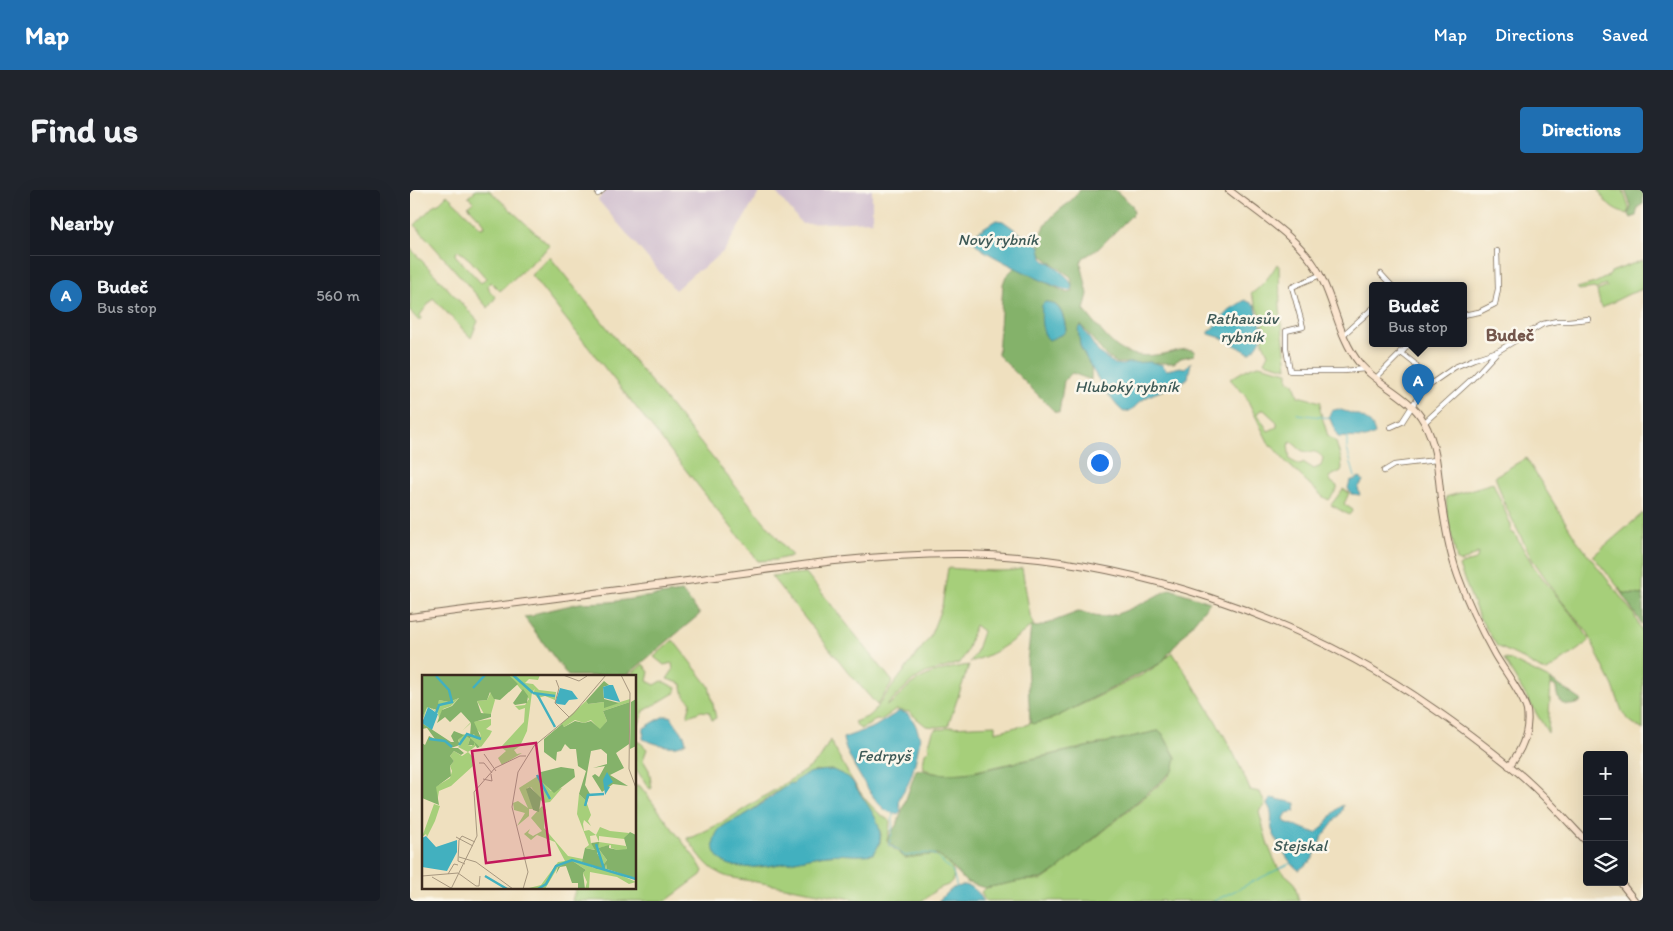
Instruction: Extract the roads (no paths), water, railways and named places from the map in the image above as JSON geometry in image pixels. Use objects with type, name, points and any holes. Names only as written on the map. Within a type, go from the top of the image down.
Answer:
[{"type":"main road","points":[[1229,190],[1300,248],[1320,275],[1351,352],[1365,369],[1413,406],[1425,422],[1432,439],[1447,534],[1458,577],[1484,635],[1526,706],[1528,724],[1526,736],[1519,753],[1509,766]]},
{"type":"main road","points":[[410,617],[850,560],[920,555],[962,554],[1011,557],[1132,575],[1208,597],[1276,622],[1354,660],[1394,683],[1433,708],[1509,766],[1528,782],[1586,841]]},
{"type":"main road","points":[[1623,886],[1635,901]]},
{"type":"street","points":[[598,194],[603,190]]},
{"type":"street","points":[[1467,314],[1479,312],[1495,304],[1498,289],[1497,251]]},
{"type":"street","points":[[1381,274],[1388,282]]},
{"type":"street","points":[[1320,275],[1292,287],[1303,328],[1286,330],[1286,348],[1290,371],[1365,369]]},
{"type":"street","points":[[1343,335],[1369,312]]},
{"type":"street","points":[[1392,427],[1402,422],[1418,397],[1429,385],[1455,368],[1498,351],[1543,324],[1588,319]]},
{"type":"street","points":[[1376,378],[1406,347]]},
{"type":"street","points":[[1425,422],[1473,378],[1498,351]]},
{"type":"street","points":[[1400,352],[1414,364],[1429,385]]},
{"type":"street","points":[[1384,471],[1394,466],[1436,460]]},
{"type":"water","name":"Nový rybník","points":[[996,220],[1003,221],[1024,236],[1032,235],[1040,247],[1042,258],[1067,277],[1072,285],[1071,291],[1054,286],[1026,273],[980,248],[973,240],[974,234]]},
{"type":"water","name":"Rathausův rybník","points":[[1245,300],[1255,305],[1263,332],[1258,344],[1249,353],[1222,338],[1209,334],[1229,310]]},
{"type":"water","points":[[1045,302],[1055,305],[1061,312],[1066,330],[1063,334],[1049,340],[1044,333],[1042,324],[1042,305]]},
{"type":"water","name":"Hluboký rybník","points":[[1081,326],[1099,353],[1115,364],[1150,362],[1162,365],[1167,370],[1180,367],[1185,368],[1191,362],[1188,378],[1177,385],[1149,396],[1132,409],[1124,412],[1113,401],[1083,352],[1078,329]]},
{"type":"water","points":[[1338,409],[1366,419],[1375,434],[1366,438],[1338,437],[1329,417],[1331,411]]},
{"type":"water","points":[[1360,477],[1363,481],[1358,488],[1360,495],[1351,494],[1348,488],[1350,481]]},
{"type":"water","name":"Fedrpyš","points":[[898,712],[903,712],[910,716],[920,738],[911,777],[900,798],[901,811],[898,814],[885,809],[872,795],[853,764],[843,738],[874,727]]},
{"type":"water","points":[[664,716],[670,716],[684,735],[686,742],[681,745],[671,746],[659,745],[643,739],[644,728]]},
{"type":"water","points":[[833,770],[848,777],[853,782],[875,817],[880,836],[879,845],[873,854],[827,855],[767,866],[750,867],[735,866],[723,862],[715,853],[715,839],[718,831],[724,826],[754,809],[791,783],[793,784],[802,776],[816,771]]},
{"type":"water","name":"Stejskal","points":[[1271,798],[1296,803],[1295,811],[1287,813],[1284,818],[1285,822],[1316,833],[1343,805],[1339,815],[1321,839],[1312,860],[1299,870],[1288,858],[1272,830],[1271,814],[1267,804]]},
{"type":"water","points":[[964,885],[976,890],[983,901],[938,901],[953,888]]},
{"type":"waterway","points":[[1297,414],[1330,418]]},
{"type":"waterway","points":[[1347,437],[1347,449],[1355,477]]},
{"type":"waterway","points":[[893,813],[889,844],[905,856],[927,853],[935,855],[953,872],[957,888]]},
{"type":"waterway","points":[[1214,901],[1291,863]]},
{"type":"place","name":"Budeč","points":[[1418,405]]},
{"type":"district","name":"Budeč","points":[[1510,335]]}]
